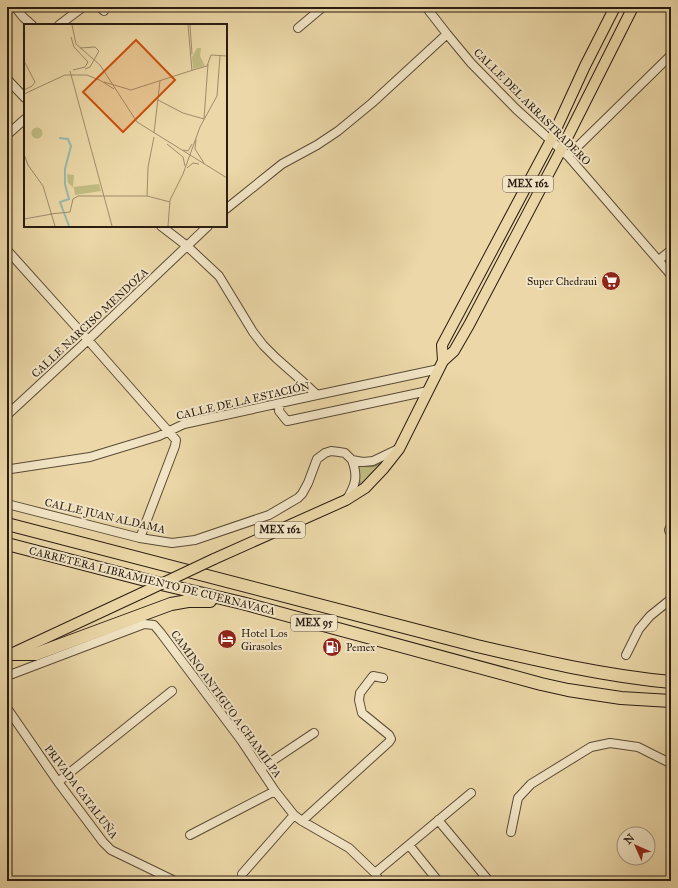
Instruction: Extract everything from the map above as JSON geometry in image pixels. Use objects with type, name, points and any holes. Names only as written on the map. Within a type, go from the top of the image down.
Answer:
[{"type":"highway","name":"CARRETERA LIBRAMIENTO DE CUERNAVACA","points":[[7,524],[477,646],[549,663],[642,680],[671,682]]},
{"type":"highway","name":"CARRETERA LIBRAMIENTO DE CUERNAVACA","points":[[7,544],[157,583],[242,603],[541,684],[568,690],[622,698],[671,701]]},
{"type":"highway","points":[[9,655],[36,654],[171,604],[188,600],[242,603]]},
{"type":"main road","name":"MEX 162","points":[[441,365],[442,345],[551,140],[585,66],[615,7]]},
{"type":"main road","name":"MEX 162","points":[[9,655],[214,559],[346,500],[365,488],[399,449],[441,365],[454,351],[565,153],[633,7]]},
{"type":"street","points":[[15,7],[31,24]]},
{"type":"street","points":[[60,24],[83,7]]},
{"type":"street","points":[[298,28],[323,7]]},
{"type":"street","name":"CALLE DEL ARRASTRADERO","points":[[430,9],[447,34],[471,63],[505,98],[565,153],[671,275]]},
{"type":"street","points":[[227,208],[282,164],[317,145],[338,131],[372,103],[447,34]]},
{"type":"street","points":[[565,153],[671,54]]},
{"type":"street","points":[[7,79],[24,97]]},
{"type":"street","points":[[7,135],[24,120]]},
{"type":"street","points":[[162,227],[187,246],[219,276],[263,346],[317,395]]},
{"type":"street","name":"CALLE NARCISO MENDOZA","points":[[7,415],[207,227]]},
{"type":"street","points":[[7,250],[176,440],[140,538]]},
{"type":"street","points":[[659,260],[671,250]]},
{"type":"street","name":"CALLE DE LA ESTACIÓN","points":[[9,468],[90,457],[159,436],[184,424],[317,395],[441,365]]},
{"type":"street","points":[[280,403],[279,411],[287,420],[428,391]]},
{"type":"street","name":"CALLE JUAN ALDAMA","points":[[7,504],[140,538],[172,543],[194,540],[269,515],[298,498],[308,483],[317,459],[331,450],[345,453],[352,460],[364,462],[374,461],[399,449]]},
{"type":"street","points":[[7,460],[9,468]]},
{"type":"street","points":[[346,500],[353,490],[355,480],[355,468],[352,460]]},
{"type":"street","points":[[671,526],[669,530],[671,534]]},
{"type":"street","points":[[626,655],[639,629],[650,616],[671,599]]},
{"type":"street","name":"CAMINO ANTIGUO A CHAMILPA","points":[[7,676],[144,624],[154,625],[241,740],[275,792],[294,815],[349,848],[374,873],[379,881]]},
{"type":"street","points":[[302,821],[391,739],[389,735],[362,713],[359,700],[360,693],[373,676],[383,678]]},
{"type":"street","points":[[58,782],[172,691]]},
{"type":"street","name":"PRIVADA CATALUÑA","points":[[7,708],[58,782],[103,842],[111,850],[175,881]]},
{"type":"street","points":[[260,769],[314,733]]},
{"type":"street","points":[[511,832],[518,798],[531,784],[591,747],[610,744],[638,747],[671,764]]},
{"type":"street","points":[[190,835],[275,792]]},
{"type":"street","points":[[374,873],[470,793]]},
{"type":"street","points":[[242,874],[294,815]]},
{"type":"street","points":[[438,820],[489,881]]},
{"type":"street","points":[[409,845],[438,881]]},
{"type":"shaded area","points":[[387,459],[355,494],[360,483],[357,465],[366,467],[373,466]]},
{"type":"place","name":"Super Chedraui","points":[[611,281]]},
{"type":"place","name":"Hotel Los Girasoles","points":[[227,639]]},
{"type":"place","name":"Pemex","points":[[332,647]]}]
